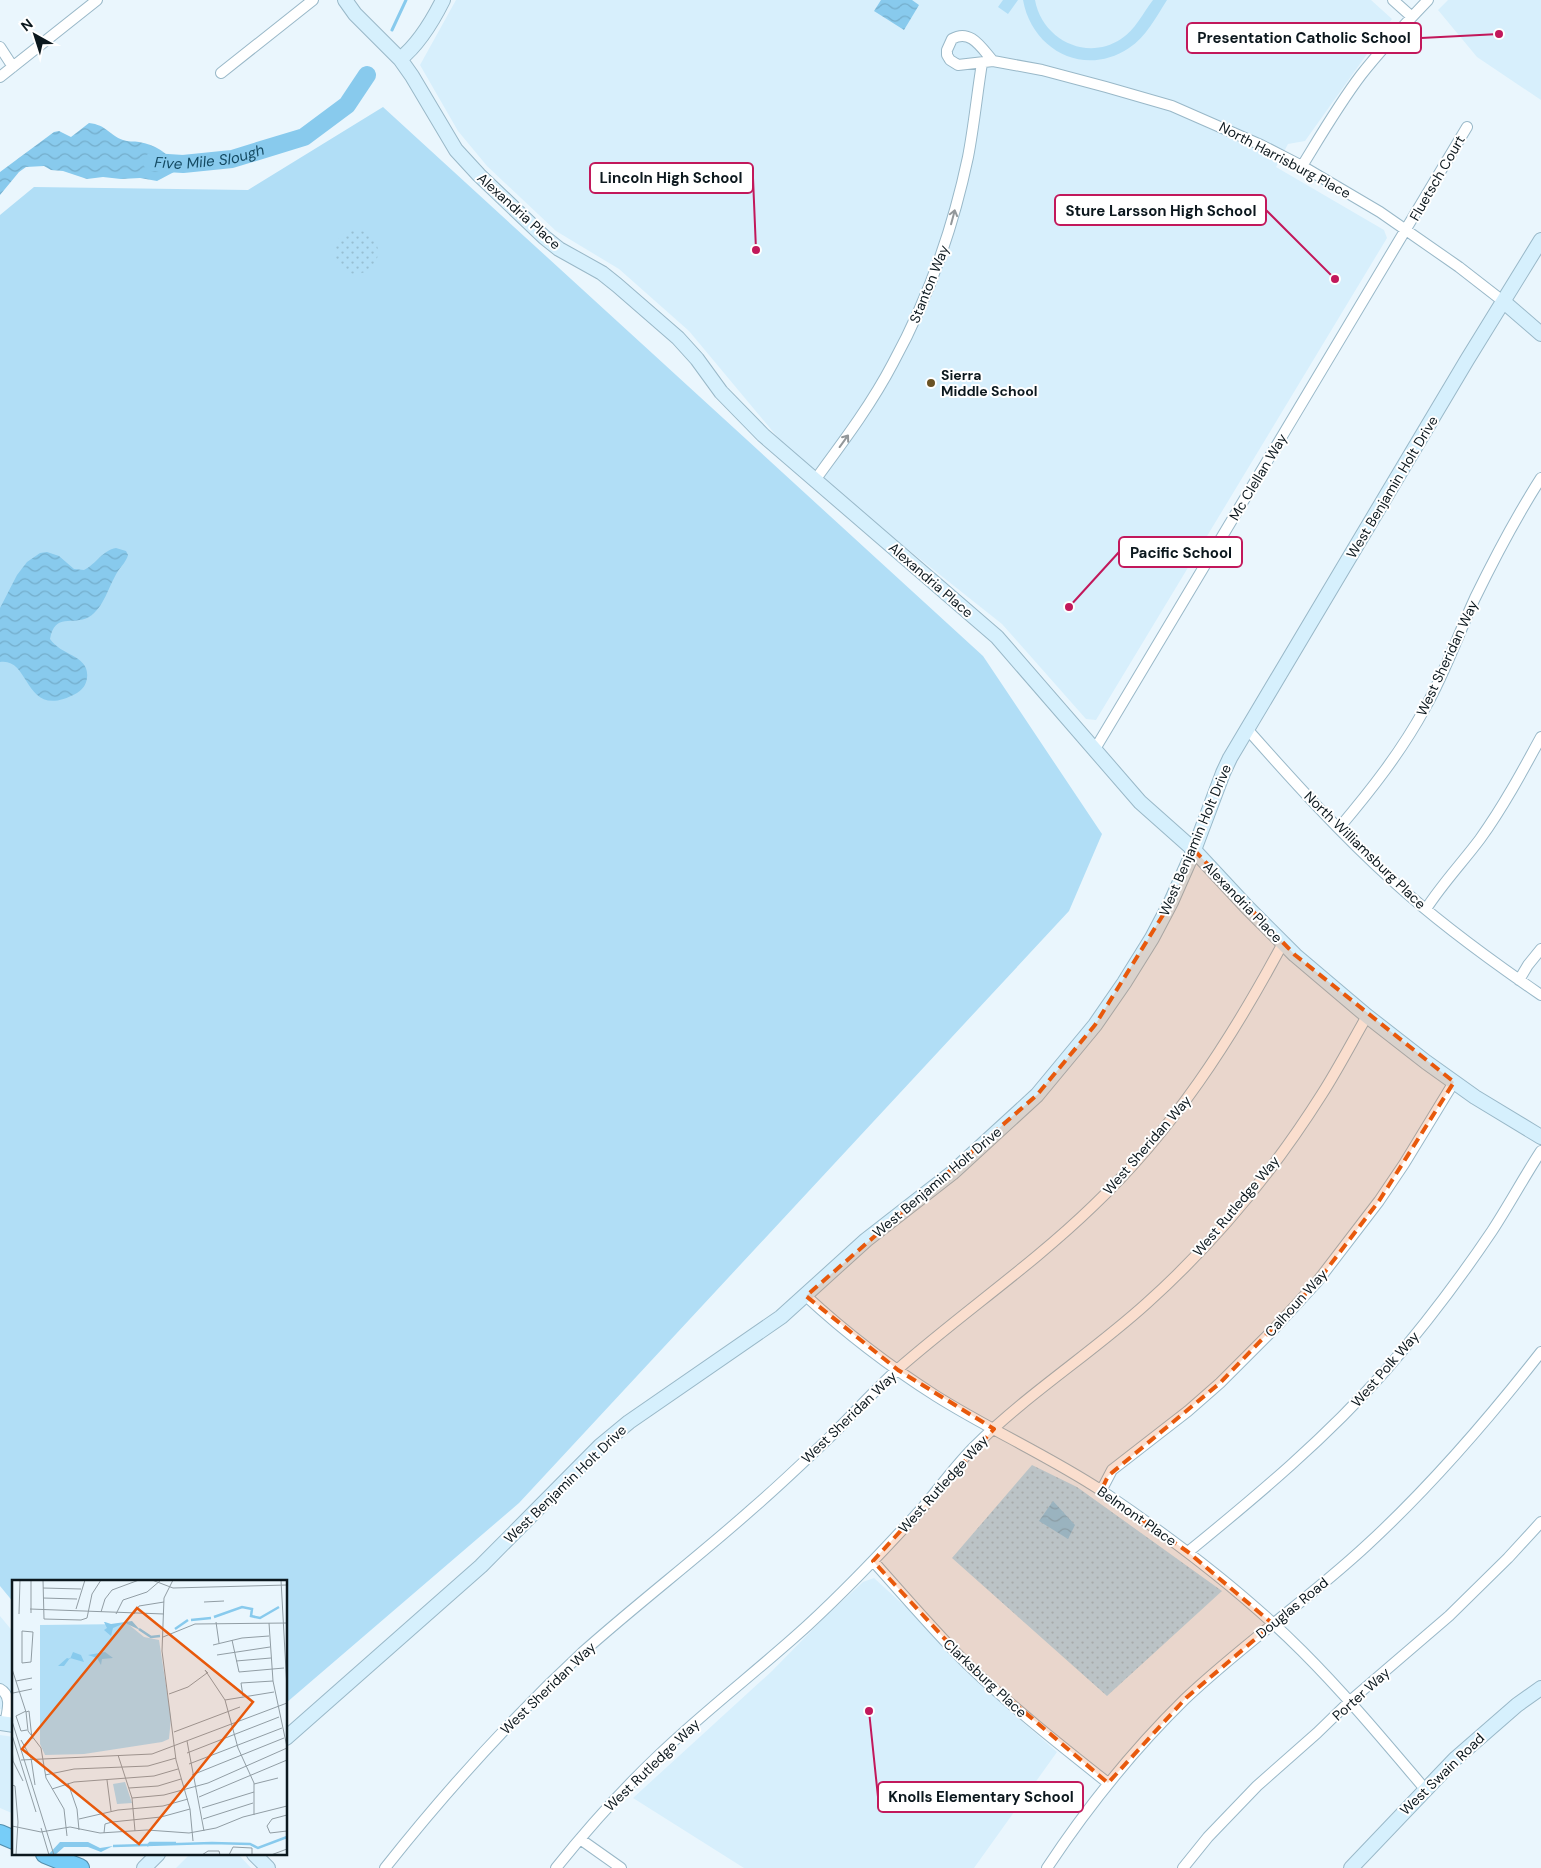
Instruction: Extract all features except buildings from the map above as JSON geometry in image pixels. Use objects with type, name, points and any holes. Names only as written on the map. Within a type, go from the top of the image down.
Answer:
[{"type":"highway","points":[[0,1834],[12,1839]]},
{"type":"highway","points":[[50,1856],[80,1868]]},
{"type":"street","points":[[0,77],[97,0]]},
{"type":"street","points":[[221,73],[313,0]]},
{"type":"street","name":"Alexandria Place","points":[[345,0],[355,14],[400,59],[456,150],[479,175],[551,243],[602,273],[678,338],[697,358],[722,392],[744,417],[997,637],[1140,802],[1194,850],[1283,943],[1367,1016],[1454,1082],[1541,1137]]},
{"type":"street","points":[[400,59],[426,31],[443,0]]},
{"type":"street","points":[[1393,0],[1412,16]]},
{"type":"street","points":[[1302,166],[1332,116],[1361,76],[1428,0]]},
{"type":"street","name":"North Harrisburg Place","points":[[993,61],[973,38],[961,35],[952,39],[947,50],[947,55],[953,63],[958,65],[993,61],[1042,70],[1172,106],[1215,124],[1302,166],[1407,230],[1459,267],[1541,334]]},
{"type":"street","points":[[0,47],[13,67]]},
{"type":"street","name":"Stanton Way","points":[[815,480],[851,432],[882,383],[898,355],[922,302],[946,241],[960,192],[968,156],[982,63]]},
{"type":"street","name":"Fluetsch Court","points":[[1407,230],[1468,127]]},
{"type":"street","name":"Mc Clellan Way","points":[[1095,749],[1407,230]]},
{"type":"street","name":"West Benjamin Holt Drive","points":[[288,1736],[481,1566],[600,1446],[636,1417],[781,1317],[866,1240],[952,1173],[1037,1095],[1062,1067],[1095,1025],[1148,944],[1171,902],[1194,850],[1223,773],[1541,240]]},
{"type":"street","name":"West Sheridan Way","points":[[1339,828],[1374,786],[1401,749],[1425,708],[1440,681],[1475,598],[1497,554],[1541,478]]},
{"type":"street","name":"North Williamsburg Place","points":[[1248,730],[1339,828],[1392,880],[1461,937],[1541,995]]},
{"type":"street","points":[[1426,909],[1436,893],[1479,840],[1501,807],[1541,737]]},
{"type":"street","name":"West Sheridan Way","points":[[385,1868],[456,1782],[544,1690],[637,1605],[699,1555],[778,1486],[898,1370],[954,1321],[1049,1246],[1092,1207],[1142,1155],[1199,1084],[1226,1043],[1283,943]]},
{"type":"street","points":[[1519,980],[1541,949]]},
{"type":"street","name":"West Rutledge Way","points":[[556,1868],[580,1839],[660,1754],[808,1624],[873,1561],[972,1448],[1020,1406],[1099,1344],[1147,1303],[1219,1230],[1258,1184],[1291,1140],[1322,1094],[1367,1016]]},
{"type":"street","name":"Calhoun Way","points":[[1101,1491],[1112,1470],[1188,1411],[1220,1382],[1273,1330],[1317,1282],[1379,1202],[1414,1149],[1454,1082]]},
{"type":"street","name":"West Polk Way","points":[[1188,1552],[1304,1454],[1386,1370],[1458,1280],[1492,1230],[1541,1151]]},
{"type":"street","name":"Belmont Place","points":[[806,1296],[864,1346],[898,1370],[936,1395],[1051,1460],[1152,1524],[1236,1590],[1306,1654],[1350,1701],[1425,1789]]},
{"type":"street","name":"Douglas Road","points":[[1047,1868],[1080,1818],[1152,1732],[1186,1698],[1365,1547],[1435,1479],[1491,1416],[1541,1352]]},
{"type":"street","name":"Porter Way","points":[[1183,1868],[1236,1807],[1257,1786],[1318,1733],[1350,1701],[1450,1616],[1541,1522]]},
{"type":"street","name":"Clarksburg Place","points":[[873,1561],[930,1625],[982,1678],[1108,1783]]},
{"type":"street","name":"West Swain Road","points":[[1351,1868],[1425,1789],[1480,1736],[1541,1688]]},
{"type":"street","points":[[0,1689],[4,1691],[9,1704],[6,1724]]},
{"type":"street","points":[[580,1839],[622,1868]]},
{"type":"street","points":[[144,1868],[156,1856]]},
{"type":"street","points":[[256,1856],[268,1868]]},
{"type":"highlighted area","points":[[1194,850],[1295,955],[1454,1082],[1379,1201],[1317,1282],[1220,1383],[1108,1476],[1101,1491],[1188,1552],[1273,1624],[1186,1698],[1108,1783],[969,1665],[873,1561],[994,1429],[898,1370],[806,1296],[1037,1095],[1095,1025],[1171,902]]},
{"type":"shaded area","points":[[456,0],[1371,0],[1392,19],[1305,141],[1288,144],[1276,167],[1384,230],[1387,238],[1096,720],[1086,719],[1002,624],[799,463],[689,331],[619,269],[556,231],[487,166],[458,131],[420,65]]},
{"type":"shaded area","points":[[1003,0],[1018,0],[1008,14],[998,7]]},
{"type":"shaded area","points":[[1023,0],[1035,0],[1039,14],[1046,26],[1056,36],[1080,47],[1094,48],[1108,46],[1126,35],[1135,26],[1153,0],[1167,0],[1141,38],[1129,48],[1112,57],[1095,60],[1078,59],[1062,54],[1049,45],[1037,33],[1028,18]]},
{"type":"shaded area","points":[[1448,0],[1541,0],[1541,100],[1477,57],[1438,10]]},
{"type":"shaded area","points":[[383,107],[983,656],[1102,834],[1069,911],[519,1503],[288,1701],[288,1580],[12,1580],[12,1601],[0,1586],[0,215],[34,187],[248,190]]},
{"type":"shaded area","points":[[356,230],[368,234],[374,240],[378,252],[374,264],[368,270],[356,274],[344,270],[338,264],[334,252],[338,240],[344,234]]},
{"type":"shaded area","points":[[1032,1465],[1077,1487],[1222,1591],[1107,1696],[952,1558]]},
{"type":"shaded area","points":[[874,1578],[909,1610],[965,1671],[1057,1752],[974,1868],[744,1868],[633,1798],[772,1671],[826,1616],[863,1582]]},
{"type":"shaded area","points":[[0,1616],[12,1631],[12,1712],[0,1709]]},
{"type":"shaded area","points":[[0,1735],[12,1737],[12,1813],[0,1808]]},
{"type":"shaded area","points":[[188,1856],[240,1856],[251,1868],[176,1868]]},
{"type":"water","points":[[881,0],[912,0],[919,5],[904,30],[874,11]]},
{"type":"water","points":[[89,123],[104,128],[123,140],[145,143],[156,147],[173,162],[176,167],[174,172],[157,181],[140,178],[121,179],[103,177],[87,179],[63,171],[51,170],[44,166],[26,167],[19,172],[0,195],[0,172],[54,132],[59,131],[71,137]]},
{"type":"water","points":[[116,548],[126,551],[128,555],[99,608],[89,617],[65,621],[56,625],[50,639],[55,645],[80,660],[84,665],[87,670],[85,685],[77,693],[59,700],[47,700],[37,695],[18,669],[10,663],[0,662],[0,608],[17,575],[27,562],[40,553],[47,552],[59,556],[74,569],[84,570],[107,551]]},
{"type":"water","points":[[1053,1501],[1075,1525],[1068,1539],[1039,1521]]},
{"type":"waterway","name":"Five Mile Slough","points":[[392,30],[406,0]]},
{"type":"waterway","name":"Five Mile Slough","points":[[152,162],[183,164],[232,159],[304,137],[347,105],[367,75]]},
{"type":"place","name":"Presentation Catholic School","points":[[1499,34]]},
{"type":"place","name":"Lincoln High School","points":[[756,250]]},
{"type":"place","name":"Sture Larsson High School","points":[[1335,279]]},
{"type":"place","name":"Sierra Middle School","points":[[931,383]]},
{"type":"place","name":"Pacific School","points":[[1069,607]]},
{"type":"place","name":"Knolls Elementary School","points":[[869,1711]]}]
